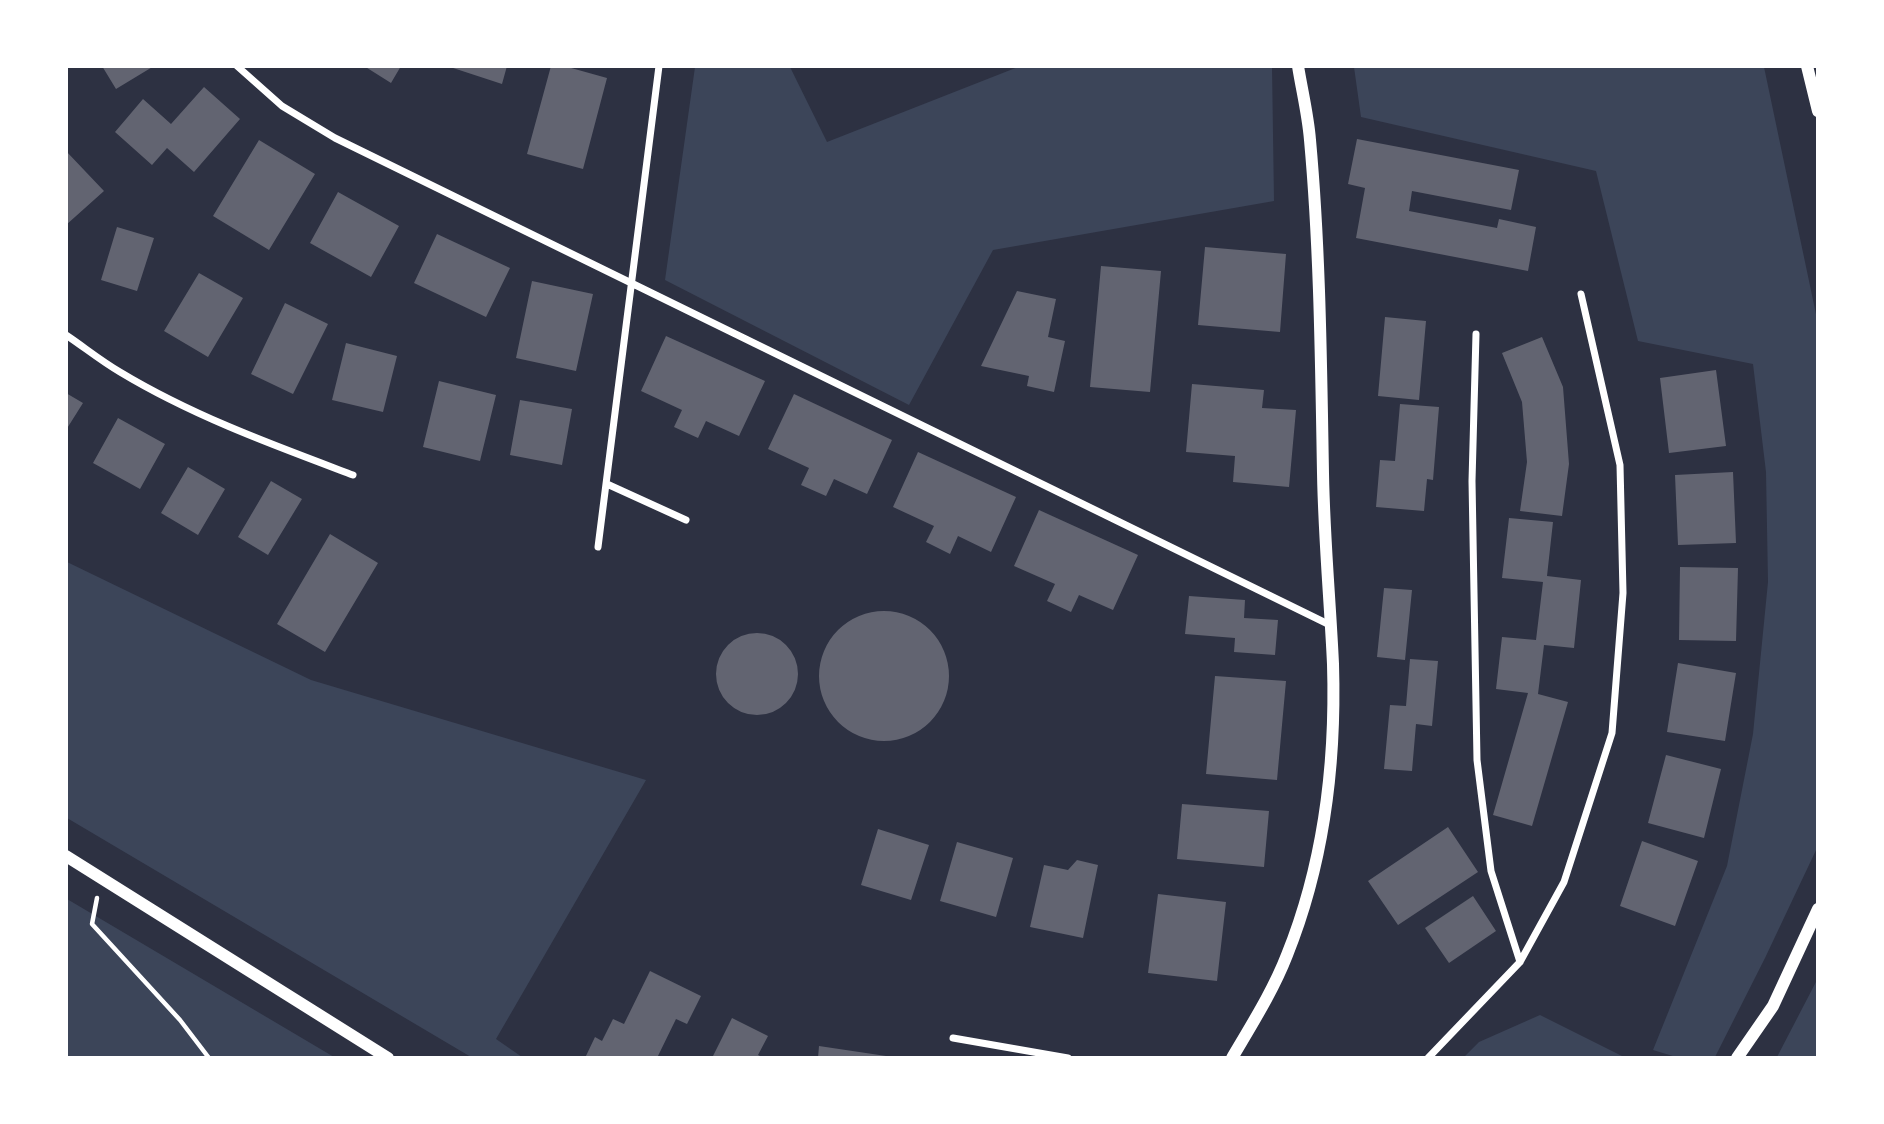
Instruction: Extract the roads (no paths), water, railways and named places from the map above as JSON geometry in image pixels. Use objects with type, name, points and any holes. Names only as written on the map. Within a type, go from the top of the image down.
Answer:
[{"type":"street","points":[[237,66],[282,106],[335,138],[1330,625]]},
{"type":"street","points":[[598,547],[659,66]]},
{"type":"street","points":[[1232,1058],[1259,1013],[1287,956],[1308,895],[1323,828],[1331,752],[1333,665],[1324,517],[1319,293],[1310,137],[1297,66]]},
{"type":"street","points":[[1807,66],[1818,111]]},
{"type":"street","points":[[1428,1058],[1520,962],[1564,882],[1612,733],[1623,593],[1620,465],[1581,294]]},
{"type":"street","points":[[1476,334],[1472,481],[1477,760],[1491,871],[1520,962]]},
{"type":"street","points":[[66,335],[119,371],[174,401],[246,435],[352,475]]},
{"type":"street","points":[[607,484],[686,520]]},
{"type":"street","points":[[66,856],[388,1058]]},
{"type":"street","points":[[1737,1058],[1773,1006],[1818,909]]},
{"type":"street","points":[[953,1038],[1068,1058]]}]
